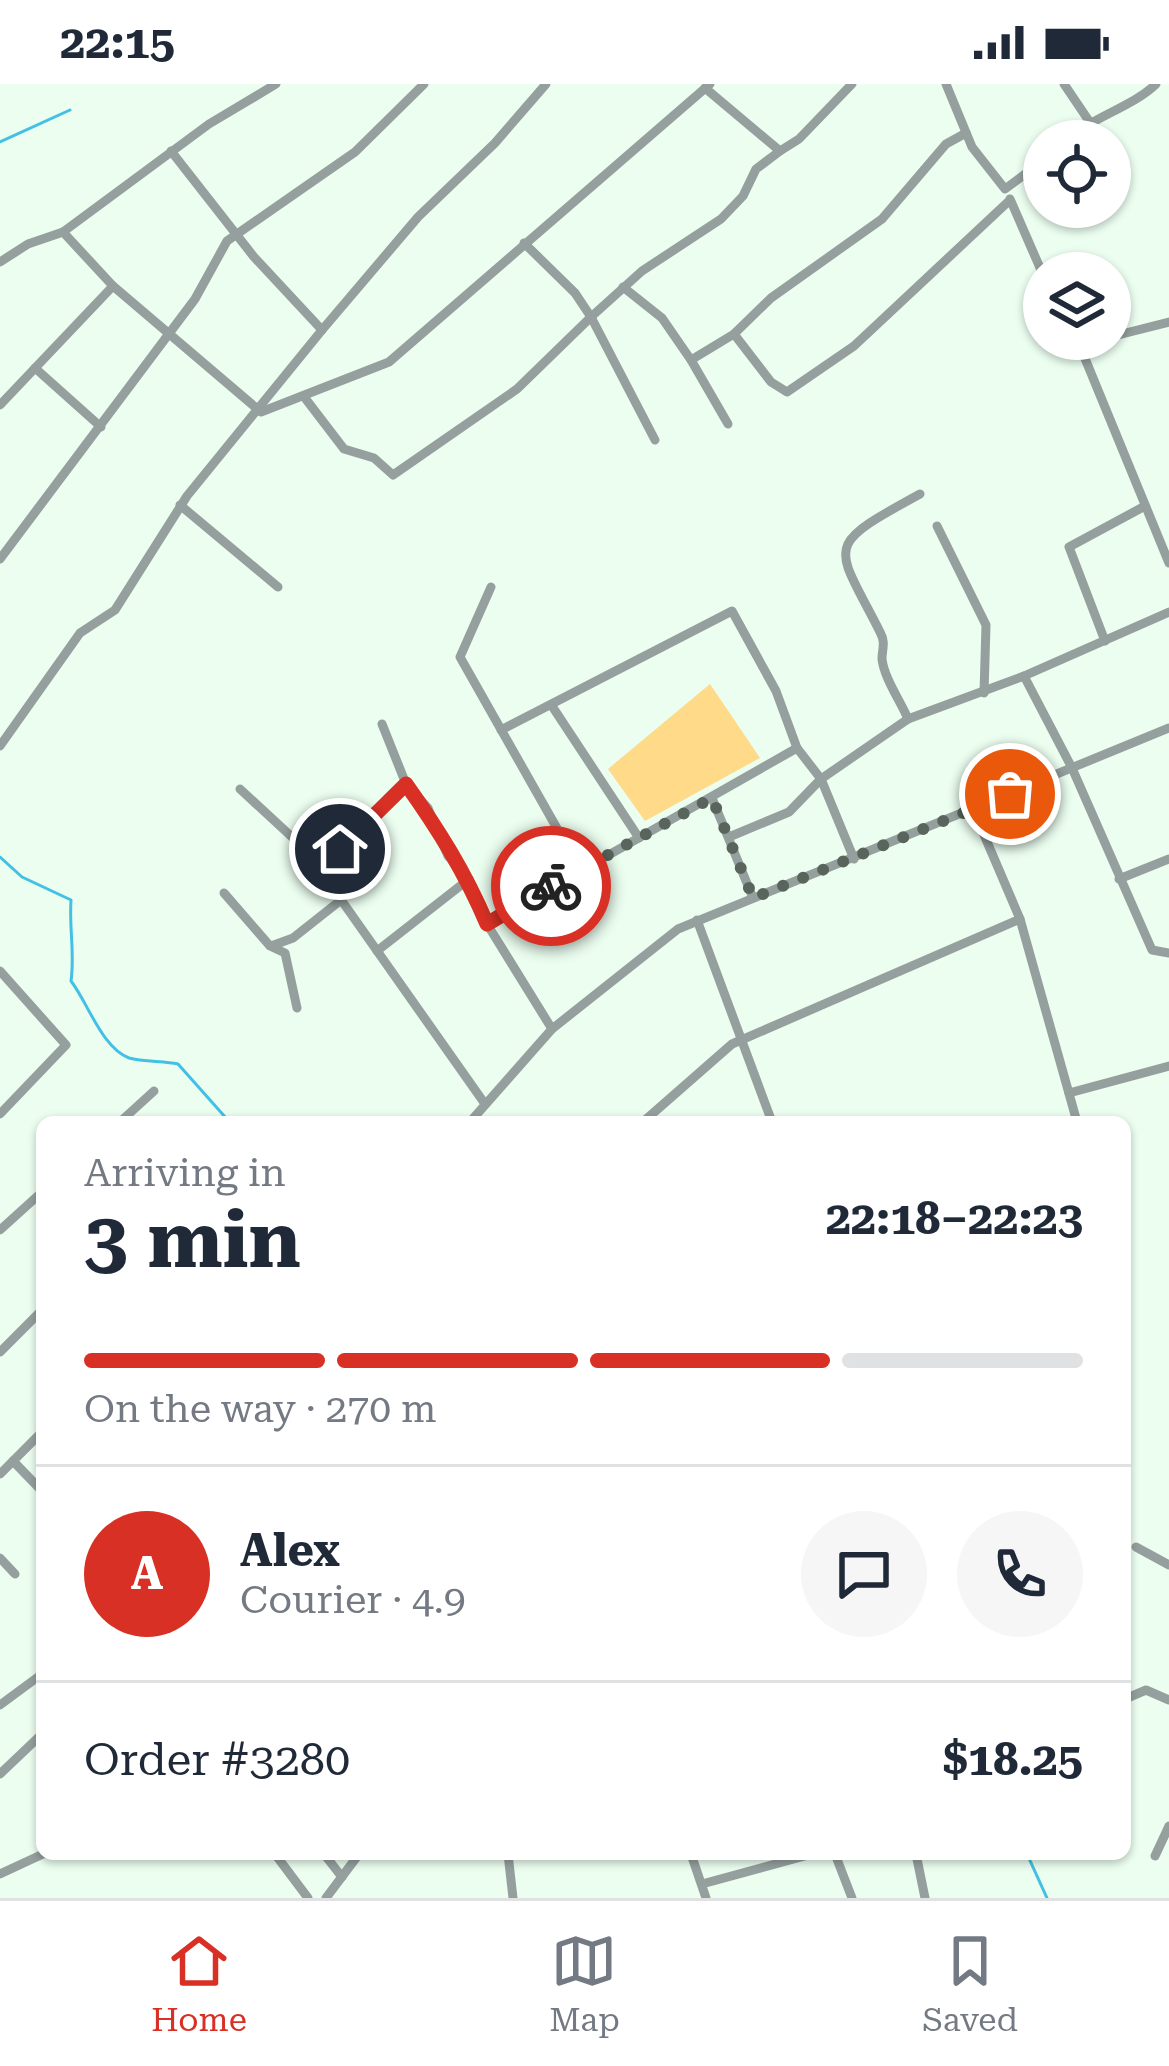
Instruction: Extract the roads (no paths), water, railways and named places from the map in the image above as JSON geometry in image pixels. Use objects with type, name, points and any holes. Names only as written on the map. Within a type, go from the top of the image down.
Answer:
[{"type":"street","points":[[0,262],[28,244],[64,232],[171,152],[276,84]]},
{"type":"street","points":[[0,559],[170,334],[219,250],[355,152],[424,84]]},
{"type":"street","points":[[0,746],[80,633],[115,610],[181,505],[261,412],[322,330],[418,217],[495,143],[546,84]]},
{"type":"street","points":[[305,398],[344,449],[374,458],[393,476],[517,389],[623,287],[721,219],[743,196],[756,169],[800,140],[852,84]]},
{"type":"street","points":[[946,84],[966,134],[1007,194],[1033,252]]},
{"type":"street","points":[[1064,84],[1088,120]]},
{"type":"street","points":[[1091,120],[1136,101],[1156,84]]},
{"type":"street","points":[[261,412],[389,362],[707,86],[781,151]]},
{"type":"street","points":[[691,360],[734,334],[772,298],[882,219],[946,144],[966,134]]},
{"type":"street","points":[[171,152],[322,330]]},
{"type":"street","points":[[734,334],[771,382],[788,392],[854,346],[1023,179]]},
{"type":"street","points":[[64,232],[113,286],[261,412]]},
{"type":"street","points":[[524,243],[575,293],[591,316],[655,440]]},
{"type":"street","points":[[0,405],[113,286]]},
{"type":"street","points":[[623,287],[662,318],[728,424]]},
{"type":"street","points":[[1131,332],[1169,322]]},
{"type":"street","points":[[1087,360],[1169,563]]},
{"type":"street","points":[[35,368],[101,427]]},
{"type":"street","points":[[908,719],[883,662],[882,634],[859,600],[843,559],[847,544],[861,531],[920,494]]},
{"type":"street","points":[[181,505],[278,587]]},
{"type":"street","points":[[1106,641],[1069,547],[1145,506]]},
{"type":"street","points":[[937,526],[986,626],[984,693]]},
{"type":"street","points":[[491,587],[460,657],[580,869]]},
{"type":"street","points":[[501,730],[720,613],[732,611],[776,691],[797,748],[820,779],[854,859]]},
{"type":"street","points":[[729,837],[789,812],[820,779],[908,719],[984,693],[1169,612]]},
{"type":"street","points":[[1024,676],[1072,768],[1152,950],[1169,953]]},
{"type":"street","points":[[552,706],[639,838]]},
{"type":"street","points":[[0,714],[14,724]]},
{"type":"street","points":[[382,724],[406,784],[428,808],[448,856],[469,879],[487,924],[553,1029]]},
{"type":"street","points":[[477,1116],[553,1029],[654,945],[697,920],[1169,728]]},
{"type":"street","points":[[487,924],[797,748]]},
{"type":"street","points":[[321,872],[406,784]]},
{"type":"street","points":[[240,789],[298,840],[485,1104]]},
{"type":"street","points":[[712,798],[753,898]]},
{"type":"street","points":[[974,809],[1020,919],[1075,1116]]},
{"type":"street","points":[[1119,880],[1169,859]]},
{"type":"street","points":[[377,951],[469,879]]},
{"type":"street","points":[[224,893],[269,946],[285,953],[297,1008]]},
{"type":"street","points":[[269,946],[292,938],[341,900]]},
{"type":"street","points":[[649,1116],[708,1061],[741,1040],[1020,919]]},
{"type":"street","points":[[697,920],[770,1116]]},
{"type":"street","points":[[0,971],[66,1041],[0,1114]]},
{"type":"street","points":[[1069,1093],[1165,1067],[1169,1080]]},
{"type":"street","points":[[127,1116],[154,1091]]},
{"type":"street","points":[[0,1094],[10,1105]]},
{"type":"street","points":[[1,1228],[36,1197]]},
{"type":"street","points":[[0,1352],[36,1316]]},
{"type":"street","points":[[0,1474],[36,1438]]},
{"type":"street","points":[[13,1461],[36,1485]]},
{"type":"street","points":[[1136,1547],[1169,1565]]},
{"type":"street","points":[[0,1558],[15,1574]]},
{"type":"street","points":[[0,1705],[36,1678]]},
{"type":"street","points":[[1131,1697],[1146,1690],[1169,1700]]},
{"type":"street","points":[[0,1774],[36,1740]]},
{"type":"street","points":[[1155,1856],[1169,1826]]},
{"type":"street","points":[[0,1874],[36,1857]]},
{"type":"street","points":[[280,1860],[308,1898]]},
{"type":"street","points":[[329,1860],[342,1877]]},
{"type":"street","points":[[326,1898],[355,1860]]},
{"type":"street","points":[[509,1860],[513,1898]]},
{"type":"street","points":[[693,1860],[706,1898]]},
{"type":"street","points":[[702,1884],[790,1860]]},
{"type":"street","points":[[838,1860],[852,1898]]},
{"type":"street","points":[[917,1860],[925,1898]]},
{"type":"waterway","points":[[0,142],[70,110]]},
{"type":"waterway","points":[[0,857],[22,877],[71,900],[71,981],[111,1045],[129,1058],[178,1064],[224,1116]]},
{"type":"waterway","points":[[1030,1860],[1047,1898]]}]
